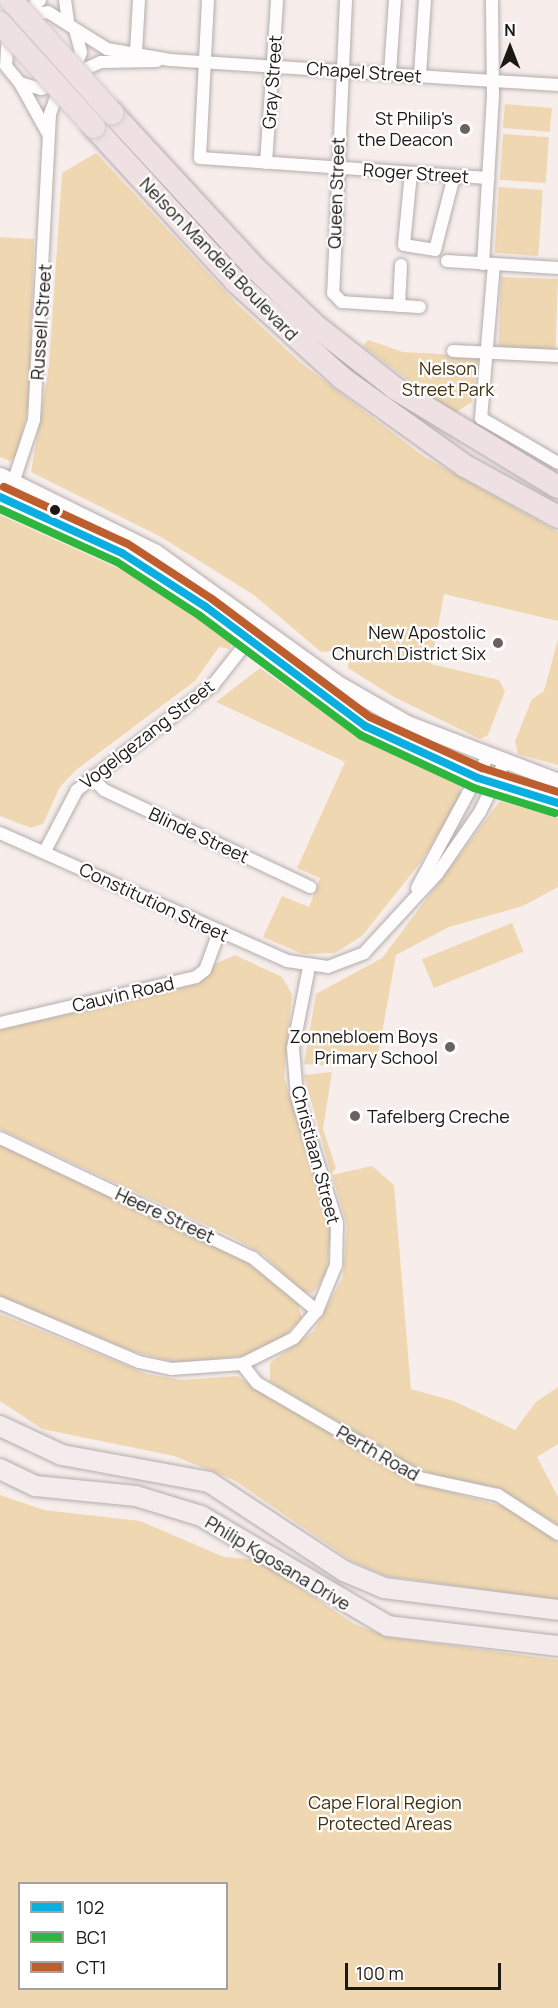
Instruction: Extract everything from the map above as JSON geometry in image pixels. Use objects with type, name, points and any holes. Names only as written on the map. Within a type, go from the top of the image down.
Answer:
[{"type":"highway","name":"Nelson Mandela Boulevard","points":[[21,5],[76,59],[105,105],[256,269],[325,333],[396,389],[558,487]]},
{"type":"highway","name":"Nelson Mandela Boulevard","points":[[2,30],[236,282],[325,365],[428,442],[558,517]]},
{"type":"main road","points":[[0,1410],[48,1451]]},
{"type":"main road","name":"Philip Kgosana Drive","points":[[0,1426],[48,1451],[209,1482],[344,1571],[384,1588],[558,1610]]},
{"type":"main road","name":"Philip Kgosana Drive","points":[[0,1469],[35,1486],[136,1496],[201,1516],[388,1626],[558,1646]]},
{"type":"street","points":[[40,0],[21,5],[2,30],[3,64],[20,82],[50,138]]},
{"type":"street","points":[[20,82],[41,89],[63,84],[74,74],[81,52],[65,0]]},
{"type":"street","points":[[136,53],[139,0]]},
{"type":"street","points":[[204,62],[208,0]]},
{"type":"street","name":"Gray Street","points":[[266,163],[277,0]]},
{"type":"street","name":"Queen Street","points":[[345,0],[336,168],[333,293],[342,303],[420,307]]},
{"type":"street","points":[[390,73],[394,0]]},
{"type":"street","points":[[420,75],[425,0]]},
{"type":"street","points":[[492,0],[493,80],[488,178],[488,353],[480,411],[486,424],[558,463]]},
{"type":"street","points":[[21,5],[48,12],[72,25]]},
{"type":"street","name":"Chapel Street","points":[[72,25],[107,49],[170,60]]},
{"type":"street","name":"Chapel Street","points":[[74,74],[101,62],[170,60],[558,85]]},
{"type":"street","name":"Roger Street","points":[[204,62],[200,158],[488,178]]},
{"type":"street","name":"Russell Street","points":[[3,499],[15,482],[36,402],[51,103],[63,84]]},
{"type":"street","points":[[411,173],[404,245],[440,247],[453,176]]},
{"type":"street","points":[[447,261],[558,268]]},
{"type":"street","points":[[399,306],[401,265]]},
{"type":"street","points":[[453,351],[558,356]]},
{"type":"street","points":[[0,475],[137,541],[390,714],[503,765],[558,781]]},
{"type":"street","points":[[3,499],[122,553],[248,640],[365,726],[478,778],[558,803]]},
{"type":"street","name":"Vogelgezang Street","points":[[45,851],[72,796],[92,777],[213,685],[261,624]]},
{"type":"street","points":[[415,892],[487,758]]},
{"type":"street","points":[[309,967],[344,965],[364,953],[415,892],[444,864],[495,784],[503,765]]},
{"type":"street","name":"Blinde Street","points":[[92,777],[104,790],[310,887]]},
{"type":"street","name":"Constitution Street","points":[[0,833],[45,851],[219,932],[309,967]]},
{"type":"street","name":"Cauvin Road","points":[[0,1023],[196,977],[208,965],[219,932]]},
{"type":"street","name":"Christiaan Street","points":[[0,1303],[139,1362],[203,1370],[242,1364],[294,1338],[317,1311],[336,1265],[337,1223],[297,1097],[293,1048],[309,967]]},
{"type":"street","name":"Heere Street","points":[[0,1138],[253,1257],[317,1311]]},
{"type":"street","name":"Perth Road","points":[[242,1364],[257,1383],[420,1478],[498,1496],[558,1534]]},
{"type":"green space","points":[[505,104],[552,108],[550,132],[503,128]]},
{"type":"green space","points":[[503,134],[549,137],[546,183],[500,180]]},
{"type":"green space","points":[[96,153],[237,304],[301,363],[423,456],[558,532],[558,621],[444,594],[431,664],[499,680],[505,691],[488,735],[480,739],[394,697],[348,668],[349,650],[321,652],[254,595],[161,537],[31,472],[49,366],[62,173]]},
{"type":"green space","points":[[499,187],[543,190],[538,256],[494,253]]},
{"type":"green space","points":[[0,237],[34,239],[29,403],[18,453],[10,461],[0,457]]},
{"type":"green space","points":[[501,277],[558,279],[556,349],[499,347]]},
{"type":"green space","name":"Nelson Street Park","points":[[368,340],[403,352],[478,356],[472,402],[453,414],[363,346]]},
{"type":"green space","points":[[0,515],[133,575],[231,640],[230,649],[219,647],[195,681],[76,770],[60,787],[43,824],[31,828],[0,816]]},
{"type":"green space","points":[[558,639],[558,765],[518,754],[515,741],[532,699],[544,691]]},
{"type":"green space","points":[[260,668],[344,727],[460,786],[461,797],[420,863],[362,936],[335,953],[303,954],[263,937],[282,896],[309,907],[320,878],[297,868],[345,762],[216,702]]},
{"type":"green space","points":[[500,801],[558,818],[558,887],[523,906],[449,927],[396,955],[377,1061],[337,1050],[332,1066],[304,1064],[316,994],[382,958]]},
{"type":"green space","points":[[512,923],[524,952],[434,988],[422,959]]},
{"type":"green space","points":[[235,955],[282,977],[292,994],[284,1077],[331,1231],[326,1274],[313,1293],[302,1292],[264,1255],[230,1236],[0,1129],[0,1030],[198,984],[215,964]]},
{"type":"green space","points":[[332,1072],[323,1129],[336,1168],[331,1174],[304,1075]]},
{"type":"green space","points":[[0,1145],[238,1255],[298,1303],[302,1318],[281,1339],[249,1355],[178,1363],[132,1351],[0,1296]]},
{"type":"green space","points":[[372,1166],[394,1185],[411,1389],[454,1401],[515,1430],[536,1402],[558,1387],[558,1444],[537,1457],[558,1497],[558,1525],[499,1488],[437,1476],[411,1465],[270,1382],[270,1363],[314,1331],[343,1277],[347,1225],[332,1175]]},
{"type":"green space","points":[[0,1314],[147,1374],[181,1380],[237,1376],[419,1484],[514,1509],[558,1542],[558,1600],[386,1576],[352,1561],[234,1480],[174,1456],[42,1429],[0,1401]]},
{"type":"green space","name":"Cape Floral Region Protected Areas","points":[[0,1495],[44,1510],[140,1521],[224,1557],[259,1560],[354,1624],[389,1637],[558,1660],[558,2008],[0,2008]]},
{"type":"transit line","name":"CT1","points":[[4,487],[128,544],[212,599],[370,717],[482,768],[558,792]]},
{"type":"transit line","name":"102","points":[[0,497],[122,553],[206,607],[365,726],[478,778],[558,803]]},
{"type":"transit line","name":"BC1","points":[[0,509],[117,562],[200,616],[360,735],[474,788],[555,813]]},
{"type":"place","name":"St Philip's the Deacon","points":[[465,129]]},
{"type":"place","name":"New Apostolic Church District Six","points":[[498,643]]},
{"type":"place","name":"Zonnebloem Boys Primary School","points":[[450,1047]]},
{"type":"place","name":"Tafelberg Creche","points":[[355,1116]]}]
